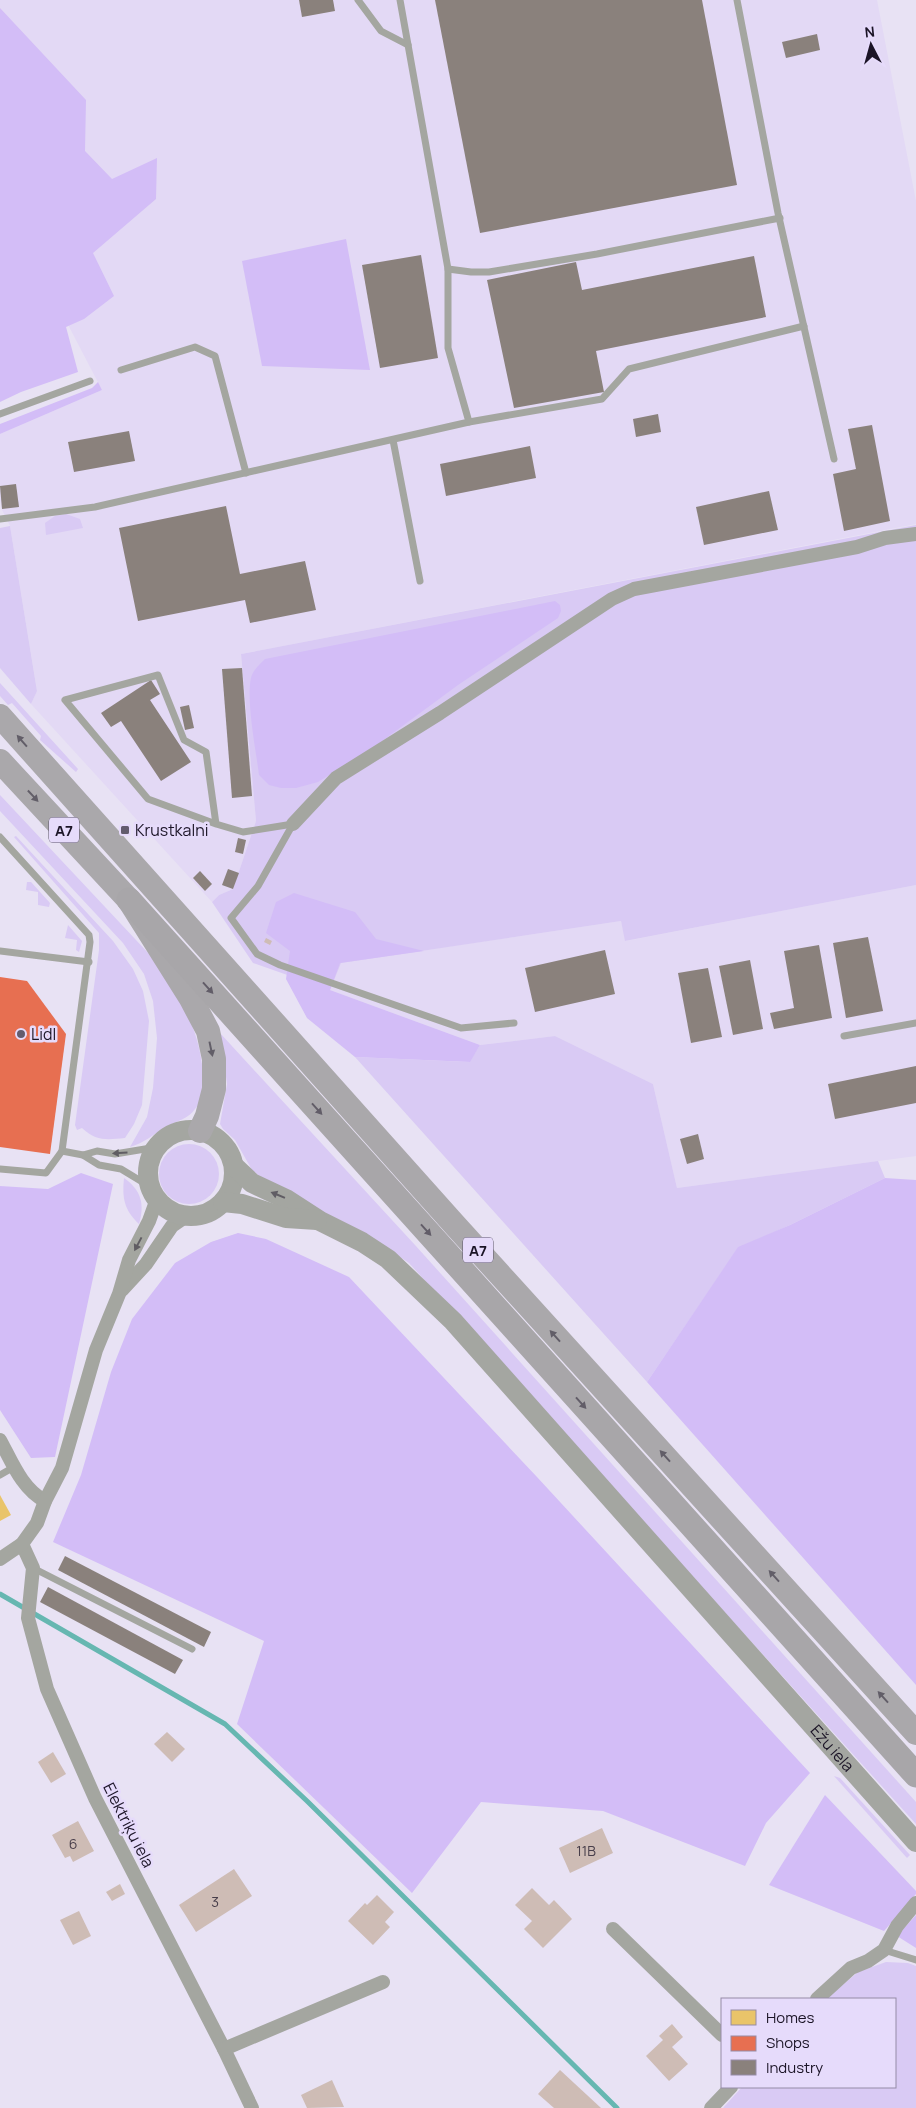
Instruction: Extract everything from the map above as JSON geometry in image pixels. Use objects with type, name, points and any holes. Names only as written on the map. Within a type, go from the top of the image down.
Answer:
[{"type":"highway","name":"A7","points":[[0,716],[461,1231],[916,1733]]},
{"type":"highway","name":"A7","points":[[0,761],[129,900],[916,1775]]},
{"type":"highway","points":[[129,900],[190,997],[208,1031],[214,1059],[214,1089],[207,1116],[200,1131]]},
{"type":"main road","points":[[200,1131],[220,1142],[229,1153],[234,1166],[234,1178],[231,1191],[214,1210],[202,1215],[185,1217],[171,1211],[153,1193],[148,1173],[157,1148],[167,1138],[178,1132],[200,1131]]},
{"type":"main road","name":"Ežu iela","points":[[234,1166],[252,1183],[286,1199],[320,1221],[362,1242],[388,1259],[453,1321],[916,1842]]},
{"type":"main road","points":[[223,1202],[242,1204],[286,1218],[320,1221]]},
{"type":"street","points":[[293,824],[336,778],[440,713],[612,599],[634,589],[857,547],[885,538],[916,534]]},
{"type":"street","points":[[0,1559],[22,1544],[37,1523],[45,1501],[62,1468],[96,1350],[119,1294],[129,1260],[149,1221],[153,1193]]},
{"type":"street","points":[[119,1294],[146,1264],[172,1226],[185,1217]]},
{"type":"street","points":[[0,1440],[14,1467],[32,1494],[45,1501]]},
{"type":"street","points":[[22,1544],[33,1568]]},
{"type":"street","name":"Elektriķu iela","points":[[33,1568],[28,1618],[47,1689],[94,1798],[224,2049],[251,2108]]},
{"type":"street","points":[[818,1998],[851,1968],[868,1961],[884,1950],[897,1926],[916,1903]]},
{"type":"street","points":[[613,1929],[721,2034]]},
{"type":"street","points":[[224,2049],[383,1982]]},
{"type":"street","points":[[711,2108],[730,2088]]},
{"type":"lane","points":[[358,0],[381,31],[408,45]]},
{"type":"lane","points":[[400,0],[448,268],[448,348],[469,422]]},
{"type":"lane","points":[[737,0],[780,218],[834,460]]},
{"type":"lane","points":[[448,268],[471,272],[489,272],[597,254],[780,218]]},
{"type":"lane","points":[[0,519],[95,507],[469,422],[602,399],[629,369],[804,326]]},
{"type":"lane","points":[[121,370],[195,347],[215,356],[246,473]]},
{"type":"lane","points":[[0,414],[90,382]]},
{"type":"lane","points":[[393,440],[420,581]]},
{"type":"lane","points":[[216,824],[206,752],[184,740],[158,675],[65,700],[148,799],[216,824],[243,832],[293,824]]},
{"type":"lane","points":[[293,824],[258,886],[231,918],[257,954],[280,965],[461,1028],[514,1023]]},
{"type":"lane","points":[[0,837],[88,934],[90,942],[89,962],[62,1151],[46,1173],[0,1169]]},
{"type":"lane","points":[[0,951],[89,962]]},
{"type":"lane","points":[[844,1036],[916,1024]]},
{"type":"lane","points":[[83,1156],[97,1152],[115,1154],[157,1148]]},
{"type":"lane","points":[[62,1151],[83,1156],[99,1165],[122,1169],[153,1193]]},
{"type":"lane","points":[[0,1475],[14,1467]]},
{"type":"lane","points":[[33,1568],[192,1650]]},
{"type":"lane","points":[[884,1950],[916,1960]]},
{"type":"shaded area","points":[[0,0],[877,0],[916,201],[916,524],[241,654],[256,821],[233,889],[219,895],[212,902],[31,704],[37,690],[10,526],[2,510],[0,499],[0,434],[102,390],[0,194]]},
{"type":"shaded area","points":[[0,8],[86,100],[85,151],[112,179],[157,158],[156,199],[93,253],[114,296],[84,319],[66,327],[78,372],[21,392],[0,402]]},
{"type":"shaded area","points":[[346,239],[370,370],[262,366],[242,261]]},
{"type":"shaded area","points":[[98,382],[102,390],[0,434],[0,424],[92,388]]},
{"type":"shaded area","points":[[66,514],[80,519],[83,528],[46,535],[45,523],[55,516]]},
{"type":"shaded area","points":[[916,525],[916,885],[625,941],[621,921],[341,963],[330,990],[253,963],[212,902],[219,895],[233,889],[256,821],[241,654]]},
{"type":"shaded area","points":[[10,526],[37,691],[31,704],[0,668],[0,528]]},
{"type":"shaded area","points":[[555,601],[560,605],[561,611],[558,618],[458,685],[374,747],[318,782],[296,788],[281,788],[269,785],[259,775],[250,688],[253,672],[265,659]]},
{"type":"shaded area","points":[[0,683],[78,769],[76,772],[40,740],[41,736],[12,703],[8,705],[0,696]]},
{"type":"shaded area","points":[[0,795],[151,956],[180,999],[194,1031],[202,1064],[203,1089],[200,1102],[186,1118],[130,1147],[147,1117],[153,1088],[157,1038],[153,1001],[144,974],[123,943],[0,811]]},
{"type":"shaded area","points":[[16,836],[113,941],[133,969],[143,991],[149,1021],[142,1105],[134,1124],[125,1138],[107,1139],[97,1137],[82,1128],[77,1130],[75,1125],[99,950],[99,933],[14,837]]},
{"type":"shaded area","points":[[27,882],[31,882],[50,903],[49,907],[38,905],[38,892],[26,890]]},
{"type":"shaded area","points":[[916,885],[916,1156],[677,1188],[653,1084],[555,1036],[480,1045],[330,990],[340,963],[621,921],[626,941]]},
{"type":"shaded area","points":[[294,893],[355,912],[376,939],[424,951],[340,963],[330,990],[480,1045],[470,1062],[355,1057],[307,1018],[286,979],[290,951],[266,933],[276,902]]},
{"type":"shaded area","points":[[68,925],[82,941],[79,952],[76,950],[77,940],[65,938]]},
{"type":"shaded area","points":[[220,1033],[415,1245],[916,1802],[916,1824],[409,1263],[366,1234],[322,1213],[262,1178],[252,1170],[235,1140],[220,1124],[227,1084]]},
{"type":"shaded area","points":[[555,1036],[653,1084],[677,1188],[878,1161],[885,1178],[790,1225],[738,1248],[647,1382],[355,1057],[469,1062],[480,1045]]},
{"type":"shaded area","points":[[189,1144],[206,1149],[214,1157],[219,1174],[214,1191],[206,1199],[189,1204],[172,1199],[164,1191],[159,1174],[164,1157],[172,1149]]},
{"type":"shaded area","points":[[81,1173],[113,1184],[55,1457],[31,1458],[0,1410],[0,1186],[48,1189]]},
{"type":"shaded area","points":[[124,1178],[134,1187],[140,1198],[142,1210],[139,1224],[130,1214],[125,1203],[123,1192]]},
{"type":"shaded area","points":[[885,1178],[916,1180],[916,1685],[647,1382],[738,1247],[790,1225]]},
{"type":"shaded area","points":[[238,1233],[266,1239],[349,1277],[537,1477],[810,1773],[766,1823],[745,1866],[603,1811],[481,1802],[412,1893],[237,1724],[264,1641],[53,1542],[81,1475],[111,1372],[132,1319],[175,1263],[211,1242]]},
{"type":"shaded area","points":[[834,1776],[840,1778],[910,1855],[907,1858]]},
{"type":"shaded area","points":[[825,1795],[916,1891],[916,1894],[884,1931],[769,1885]]},
{"type":"shaded area","points":[[916,1915],[916,1948],[897,1936]]},
{"type":"shaded area","points":[[886,1962],[908,1963],[916,1966],[916,2108],[723,2108],[741,2088],[896,2088],[896,1998],[827,1998],[858,1972]]},
{"type":"building: Homes","points":[[0,1495],[11,1515],[0,1521]]},
{"type":"building: Shops","points":[[0,977],[27,981],[66,1034],[50,1154],[0,1147]]},
{"type":"building: Industry","points":[[299,0],[333,0],[335,11],[302,17]]},
{"type":"building: Industry","points":[[435,0],[702,0],[737,185],[480,233]]},
{"type":"building: Industry","points":[[817,34],[820,50],[786,58],[782,42]]},
{"type":"building: Industry","points":[[421,255],[438,358],[380,368],[362,265]]},
{"type":"building: Industry","points":[[754,256],[766,317],[596,351],[604,392],[514,408],[487,280],[576,262],[582,290]]},
{"type":"building: Industry","points":[[658,414],[661,432],[636,437],[633,419]]},
{"type":"building: Industry","points":[[872,425],[890,521],[844,531],[833,474],[856,469],[848,429]]},
{"type":"building: Industry","points":[[129,431],[135,461],[74,472],[68,442]]},
{"type":"building: Industry","points":[[530,446],[536,478],[446,496],[440,464]]},
{"type":"building: Industry","points":[[16,484],[19,507],[2,509],[0,486]]},
{"type":"building: Industry","points":[[769,491],[778,530],[704,545],[696,507]]},
{"type":"building: Industry","points":[[226,506],[240,574],[305,561],[316,610],[250,623],[245,600],[138,621],[119,528]]},
{"type":"building: Industry","points":[[242,668],[252,796],[232,798],[222,669]]},
{"type":"building: Industry","points":[[151,680],[160,694],[150,700],[191,762],[161,781],[121,721],[111,727],[101,713]]},
{"type":"building: Industry","points":[[189,705],[194,728],[185,730],[180,707]]},
{"type":"building: Industry","points":[[238,838],[246,840],[243,854],[235,852]]},
{"type":"building: Industry","points":[[228,869],[239,873],[233,889],[222,885]]},
{"type":"building: Industry","points":[[200,871],[212,884],[205,891],[193,878]]},
{"type":"building: Industry","points":[[868,937],[883,1011],[846,1018],[833,943]]},
{"type":"building: Industry","points":[[819,945],[832,1018],[774,1029],[770,1013],[794,1008],[784,951]]},
{"type":"building: Industry","points":[[605,950],[615,994],[535,1012],[525,968]]},
{"type":"building: Industry","points":[[750,960],[763,1029],[733,1035],[719,966]]},
{"type":"building: Industry","points":[[708,968],[722,1037],[691,1043],[678,973]]},
{"type":"building: Industry","points":[[916,1066],[916,1103],[835,1119],[828,1084]]},
{"type":"building: Industry","points":[[698,1134],[704,1159],[687,1164],[680,1139]]},
{"type":"building: Industry","points":[[65,1556],[211,1632],[204,1647],[58,1570]]},
{"type":"building: Industry","points":[[48,1587],[183,1660],[175,1674],[40,1602]]},
{"type":"building: Other","points":[[266,938],[272,941],[270,945],[264,942]]},
{"type":"building: Other","points":[[167,1732],[185,1749],[172,1762],[154,1744]]},
{"type":"building: Other","points":[[53,1752],[66,1774],[51,1783],[38,1762]]},
{"type":"building: Other","points":[[78,1821],[94,1851],[73,1862],[70,1856],[65,1858],[52,1835]]},
{"type":"building: Other","points":[[602,1828],[613,1853],[570,1873],[559,1848]]},
{"type":"building: Other","points":[[234,1869],[252,1896],[196,1932],[179,1905]]},
{"type":"building: Other","points":[[120,1884],[125,1894],[112,1901],[106,1892]]},
{"type":"building: Other","points":[[532,1888],[549,1905],[554,1900],[572,1919],[543,1948],[524,1929],[532,1921],[515,1905]]},
{"type":"building: Other","points":[[377,1895],[394,1912],[385,1922],[390,1927],[373,1945],[348,1921],[365,1903],[367,1905]]},
{"type":"building: Other","points":[[79,1911],[91,1936],[73,1945],[60,1920]]},
{"type":"building: Other","points":[[672,2024],[683,2037],[672,2047],[688,2064],[669,2081],[646,2056],[663,2040],[659,2036]]},
{"type":"building: Other","points":[[560,2070],[601,2108],[554,2108],[538,2094]]},
{"type":"building: Other","points":[[332,2080],[344,2107],[307,2108],[301,2095]]},
{"type":"waterway","points":[[0,1594],[225,1724],[307,1801],[617,2108]]},
{"type":"place","name":"Krustkalni","points":[[125,830]]},
{"type":"place","name":"Lidl","points":[[21,1034]]}]
